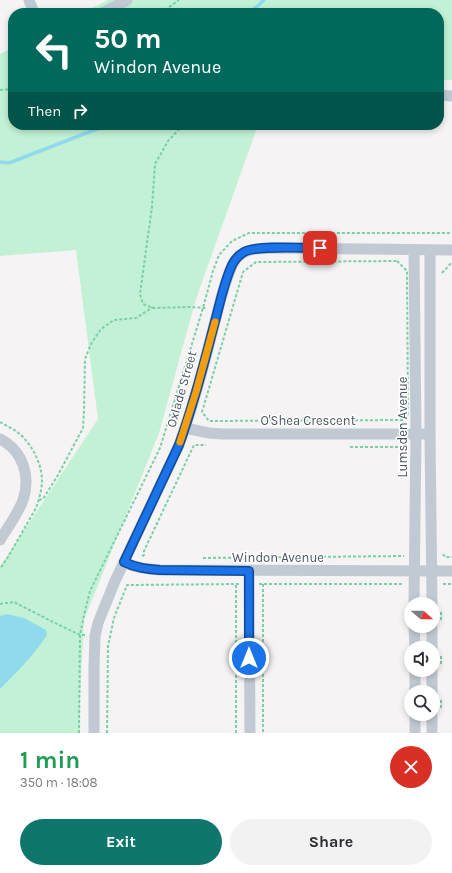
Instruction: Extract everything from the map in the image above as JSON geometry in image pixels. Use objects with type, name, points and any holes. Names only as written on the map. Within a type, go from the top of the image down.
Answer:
[{"type":"street","points":[[112,8],[127,0]]},
{"type":"street","name":"Oxlade Street","points":[[94,733],[95,636],[98,622],[115,581],[179,445],[196,392],[225,284],[232,264],[237,256],[246,251],[255,249],[277,248],[452,250]]},
{"type":"street","name":"Lumsden Avenue","points":[[414,250],[416,434],[414,597]]},
{"type":"street","points":[[430,250],[432,597]]},
{"type":"street","name":"O'Shea Crescent","points":[[185,428],[223,434],[430,434]]},
{"type":"street","points":[[0,439],[12,448],[19,456],[24,467],[26,485],[23,499],[17,512],[0,540]]},
{"type":"street","name":"Windon Avenue","points":[[124,562],[134,567],[160,570],[452,571]]},
{"type":"street","points":[[249,571],[250,733]]},
{"type":"street","points":[[415,721],[415,733]]},
{"type":"street","points":[[432,721],[432,733]]},
{"type":"path","points":[[168,8],[179,0]]},
{"type":"path","points":[[178,130],[168,141],[155,164],[152,207],[140,294],[143,304],[153,307],[203,308]]},
{"type":"path","points":[[79,733],[80,635],[90,591],[160,448],[219,255],[232,241],[249,233],[452,233]]},
{"type":"path","points":[[397,261],[407,271],[408,414],[403,420],[210,421],[202,412],[243,272],[256,262],[397,261]]},
{"type":"path","points":[[447,266],[452,262]]},
{"type":"path","points":[[39,500],[43,499],[58,475],[82,428],[84,411],[85,360],[91,344],[101,329],[114,320],[136,318],[153,307]]},
{"type":"path","points":[[146,558],[144,551],[194,445],[210,445]]},
{"type":"path","points":[[346,446],[401,447],[408,451]]},
{"type":"path","points":[[124,562],[144,555]]},
{"type":"path","points":[[198,558],[407,556]]},
{"type":"path","points":[[236,557],[236,733]]},
{"type":"path","points":[[263,557],[263,733]]},
{"type":"path","points":[[107,733],[108,646],[114,618],[127,585],[414,584]]},
{"type":"path","points":[[432,584],[452,584]]},
{"type":"path","points":[[0,604],[14,602],[80,635],[95,636]]},
{"type":"green space","points":[[108,0],[452,0],[452,80],[444,80],[444,8],[92,8]]},
{"type":"green space","points":[[8,50],[8,130],[256,130],[196,299],[159,433],[84,620],[80,733],[0,733],[0,566],[98,419],[76,250],[0,256],[0,54]]},
{"type":"water","points":[[7,614],[24,618],[46,630],[47,635],[19,670],[0,689],[0,616]]},
{"type":"waterway","points":[[255,8],[264,0]]},
{"type":"waterway","points":[[0,162],[9,163],[94,130]]},
{"type":"slow traffic","points":[[180,442],[196,392],[215,322]]},
{"type":"route","points":[[249,658],[249,571],[146,569],[134,567],[124,562],[179,445],[196,392],[225,284],[232,264],[237,256],[246,251],[277,248],[320,248]]}]
